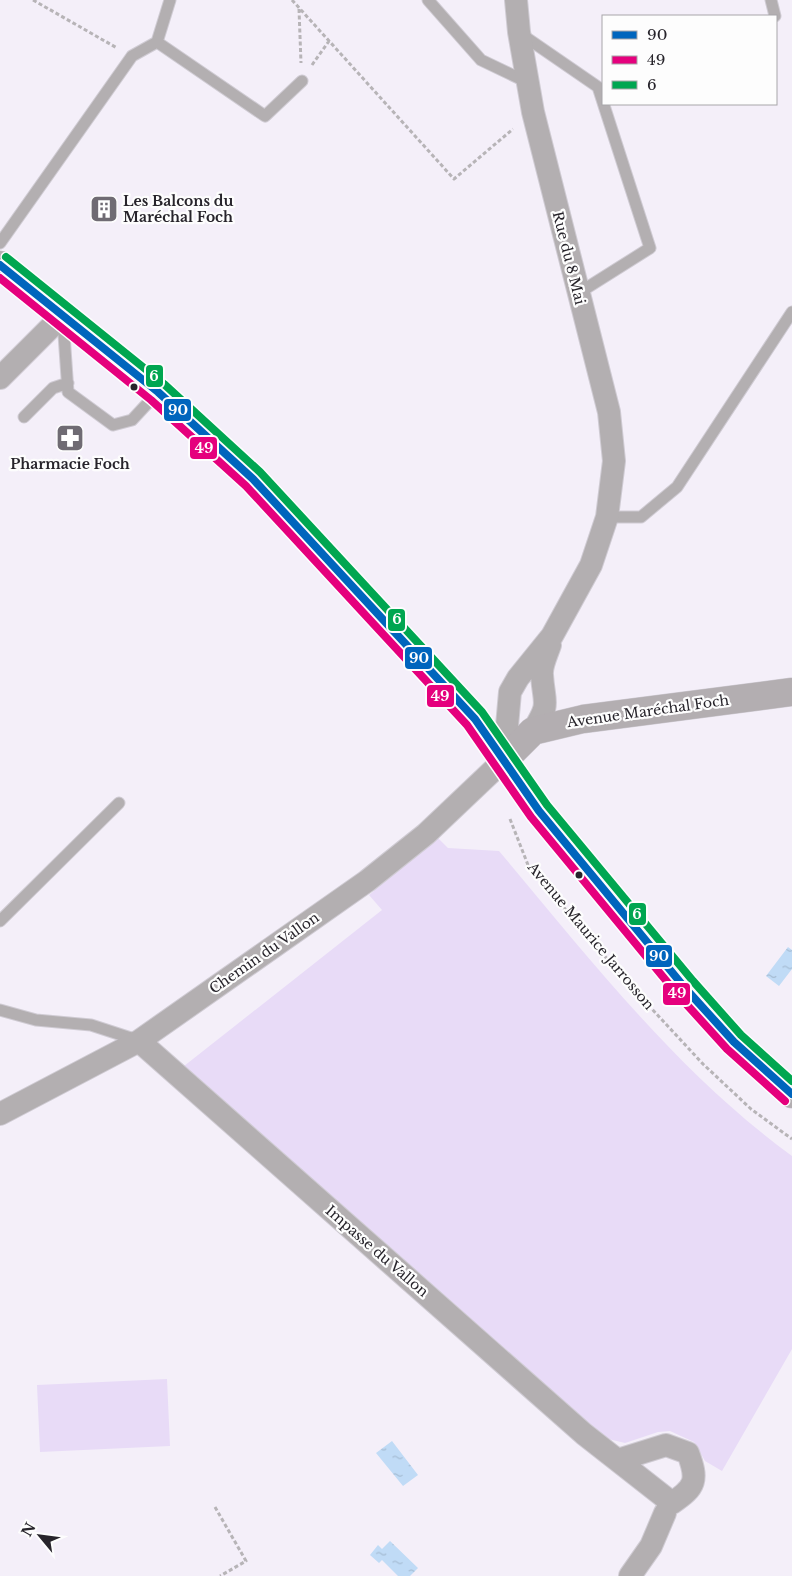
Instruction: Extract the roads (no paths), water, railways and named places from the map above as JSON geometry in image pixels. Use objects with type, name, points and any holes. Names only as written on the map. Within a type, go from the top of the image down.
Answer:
[{"type":"main road","points":[[0,265],[158,392],[252,479],[475,719],[539,811],[686,988],[734,1042],[792,1094]]},
{"type":"main road","name":"Avenue Maréchal Foch","points":[[533,731],[583,719],[792,692]]},
{"type":"main road","points":[[504,760],[533,731]]},
{"type":"street","name":"Rue du 8 Mai","points":[[504,760],[510,692],[518,678],[552,636],[591,565],[607,517],[614,461],[609,412],[577,294],[533,112],[519,32],[516,0]]},
{"type":"street","points":[[0,378],[63,314]]},
{"type":"street","name":"Rue du 8 Mai","points":[[533,731],[547,702],[542,674],[552,636]]},
{"type":"street","name":"Chemin du Vallon","points":[[0,1114],[139,1041],[367,881],[426,834],[504,760]]},
{"type":"street","name":"Impasse du Vallon","points":[[139,1041],[584,1434],[618,1460]]},
{"type":"street","points":[[630,1576],[651,1546],[665,1513]]},
{"type":"lane","points":[[0,243],[132,56],[157,42],[170,0]]},
{"type":"lane","points":[[428,0],[482,60],[529,83]]},
{"type":"lane","points":[[771,0],[775,15]]},
{"type":"lane","points":[[519,32],[598,87],[602,99]]},
{"type":"lane","points":[[157,42],[265,116],[302,81]]},
{"type":"lane","points":[[577,294],[650,248],[604,105]]},
{"type":"lane","points":[[607,517],[641,517],[677,487],[792,312]]},
{"type":"lane","points":[[63,314],[68,392],[113,425],[132,420],[158,392]]},
{"type":"lane","points":[[24,417],[52,388],[68,383]]},
{"type":"lane","points":[[0,921],[119,803]]},
{"type":"lane","points":[[0,1010],[36,1020],[91,1025],[139,1041]]},
{"type":"water","points":[[788,947],[792,950],[792,969],[779,986],[766,976]]},
{"type":"water","points":[[392,1441],[418,1475],[403,1486],[376,1453]]},
{"type":"water","points":[[390,1541],[418,1568],[410,1576],[398,1576],[382,1560],[379,1563],[370,1555],[378,1545],[382,1549]]},
{"type":"place","name":"Les Balcons du Maréchal Foch","points":[[104,209]]},
{"type":"place","name":"Pharmacie Foch","points":[[70,438]]}]
